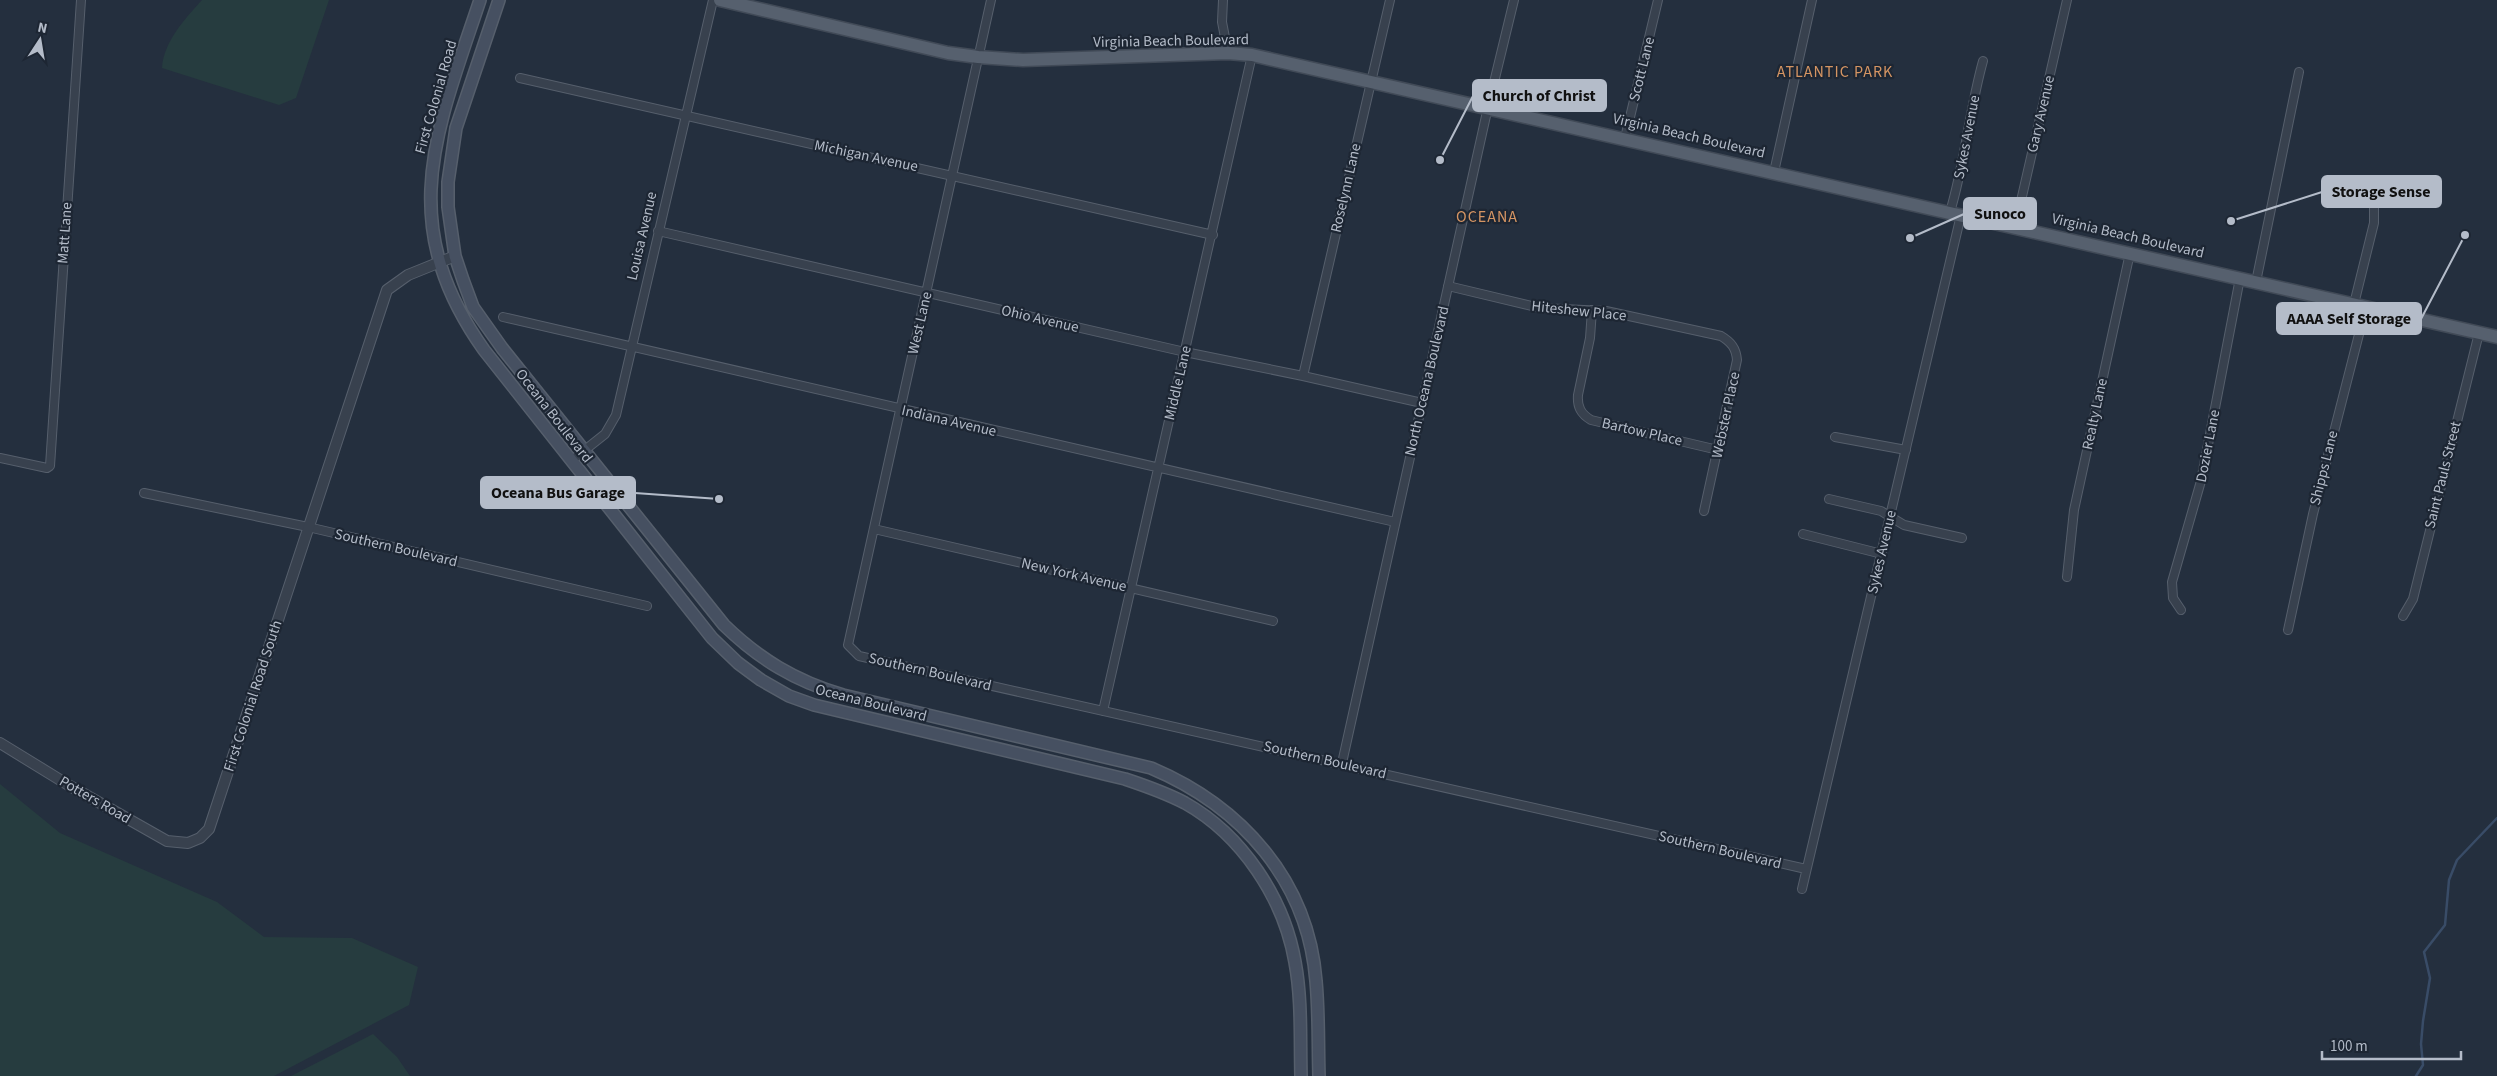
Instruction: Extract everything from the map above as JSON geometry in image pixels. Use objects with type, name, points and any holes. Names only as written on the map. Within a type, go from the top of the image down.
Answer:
[{"type":"main road","name":"First Colonial Road","points":[[440,262],[431,211],[430,187],[434,153],[446,104],[480,0]]},
{"type":"main road","name":"First Colonial Road","points":[[455,256],[448,207],[451,152],[456,128],[499,0]]},
{"type":"main road","name":"Virginia Beach Boulevard","points":[[720,0],[939,51],[978,58],[1052,59],[1228,53],[1252,55],[2497,337]]},
{"type":"main road","name":"Oceana Boulevard","points":[[455,256],[473,307],[486,326],[724,624],[746,646],[774,666],[819,688],[1151,768],[1194,789],[1219,805],[1257,841],[1276,867],[1295,901],[1309,940],[1316,980],[1319,1076]]},
{"type":"main road","name":"Oceana Boulevard","points":[[440,262],[449,289],[469,328],[571,461],[712,638],[738,664],[789,696],[838,712],[1125,779],[1155,789],[1186,804],[1212,822],[1247,856],[1261,876],[1284,920],[1295,960],[1298,983],[1301,1076]]},
{"type":"main road","points":[[1261,876],[1276,867]]},
{"type":"street","name":"Matt Lane","points":[[0,458],[47,468],[50,466],[81,0]]},
{"type":"street","name":"Louisa Avenue","points":[[571,461],[605,434],[616,415],[713,0]]},
{"type":"street","name":"West Lane","points":[[848,646],[992,0]]},
{"type":"street","points":[[1223,0],[1222,22],[1228,53]]},
{"type":"street","name":"Roselynn Lane","points":[[1303,376],[1390,0]]},
{"type":"street","name":"North Oceana Boulevard","points":[[1342,763],[1488,107],[1514,0]]},
{"type":"street","name":"Scott Lane","points":[[1625,138],[1658,0]]},
{"type":"street","points":[[1774,172],[1812,0]]},
{"type":"street","name":"Gary Avenue","points":[[2015,227],[2068,0]]},
{"type":"street","name":"Middle Lane","points":[[1103,711],[1252,55]]},
{"type":"street","name":"Sykes Avenue","points":[[1802,889],[1906,450],[1955,214],[1983,61]]},
{"type":"street","points":[[2256,282],[2299,72]]},
{"type":"street","name":"Michigan Avenue","points":[[520,78],[1212,235]]},
{"type":"street","name":"Shipps Lane","points":[[2288,630],[2312,514],[2360,306],[2374,223],[2374,203],[2364,186]]},
{"type":"street","name":"Ohio Avenue","points":[[658,230],[1185,352],[1422,403]]},
{"type":"street","name":"Realty Lane","points":[[2067,577],[2074,510],[2130,253]]},
{"type":"street","points":[[308,527],[387,290],[408,274],[455,256]]},
{"type":"street","name":"Dozier Lane","points":[[2181,610],[2173,598],[2172,582],[2201,481],[2240,278]]},
{"type":"street","name":"Hiteshew Place","points":[[1448,286],[1540,308],[1612,312],[1680,327]]},
{"type":"street","name":"Bartow Place","points":[[1592,310],[1590,338],[1577,402],[1582,413],[1591,420],[1718,450]]},
{"type":"street","name":"Indiana Avenue","points":[[503,317],[1395,522]]},
{"type":"street","name":"Webster Place","points":[[1680,327],[1721,336],[1729,341],[1736,353],[1737,360],[1704,511]]},
{"type":"street","name":"Saint Pauls Street","points":[[2403,616],[2413,599],[2479,332]]},
{"type":"street","points":[[1835,437],[1906,450]]},
{"type":"street","name":"Southern Boulevard","points":[[144,492],[308,527],[647,606]]},
{"type":"street","points":[[1829,499],[1872,508],[1904,525],[1962,538]]},
{"type":"street","name":"First Colonial Road South","points":[[195,841],[209,830],[214,820],[241,729],[308,527]]},
{"type":"street","name":"New York Avenue","points":[[874,530],[1273,622]]},
{"type":"street","points":[[1803,534],[1882,554]]},
{"type":"street","name":"Southern Boulevard","points":[[848,646],[859,656],[1342,763],[1806,869]]},
{"type":"street","name":"Potters Road","points":[[0,742],[70,786],[160,837],[174,843],[195,841]]},
{"type":"green space","points":[[202,0],[329,0],[296,98],[279,105],[162,68],[167,49],[176,31]]},
{"type":"green space","points":[[0,784],[60,833],[217,902],[264,937],[352,938],[418,967],[409,1005],[274,1076],[0,1076]]},
{"type":"green space","points":[[373,1034],[397,1057],[410,1076],[291,1076]]},
{"type":"waterway","points":[[2416,1076],[2423,1065],[2421,1044],[2430,978],[2424,952],[2445,925],[2449,880],[2457,860],[2497,818]]},
{"type":"place","name":"Church of Christ","points":[[1440,160]]},
{"type":"place","name":"Storage Sense","points":[[2231,221]]},
{"type":"place","name":"AAAA Self Storage","points":[[2465,235]]},
{"type":"place","name":"Sunoco","points":[[1910,238]]},
{"type":"place","name":"Oceana Bus Garage","points":[[719,499]]},
{"type":"district","name":"ATLANTIC PARK","points":[[1835,72]]},
{"type":"district","name":"OCEANA","points":[[1487,217]]}]
